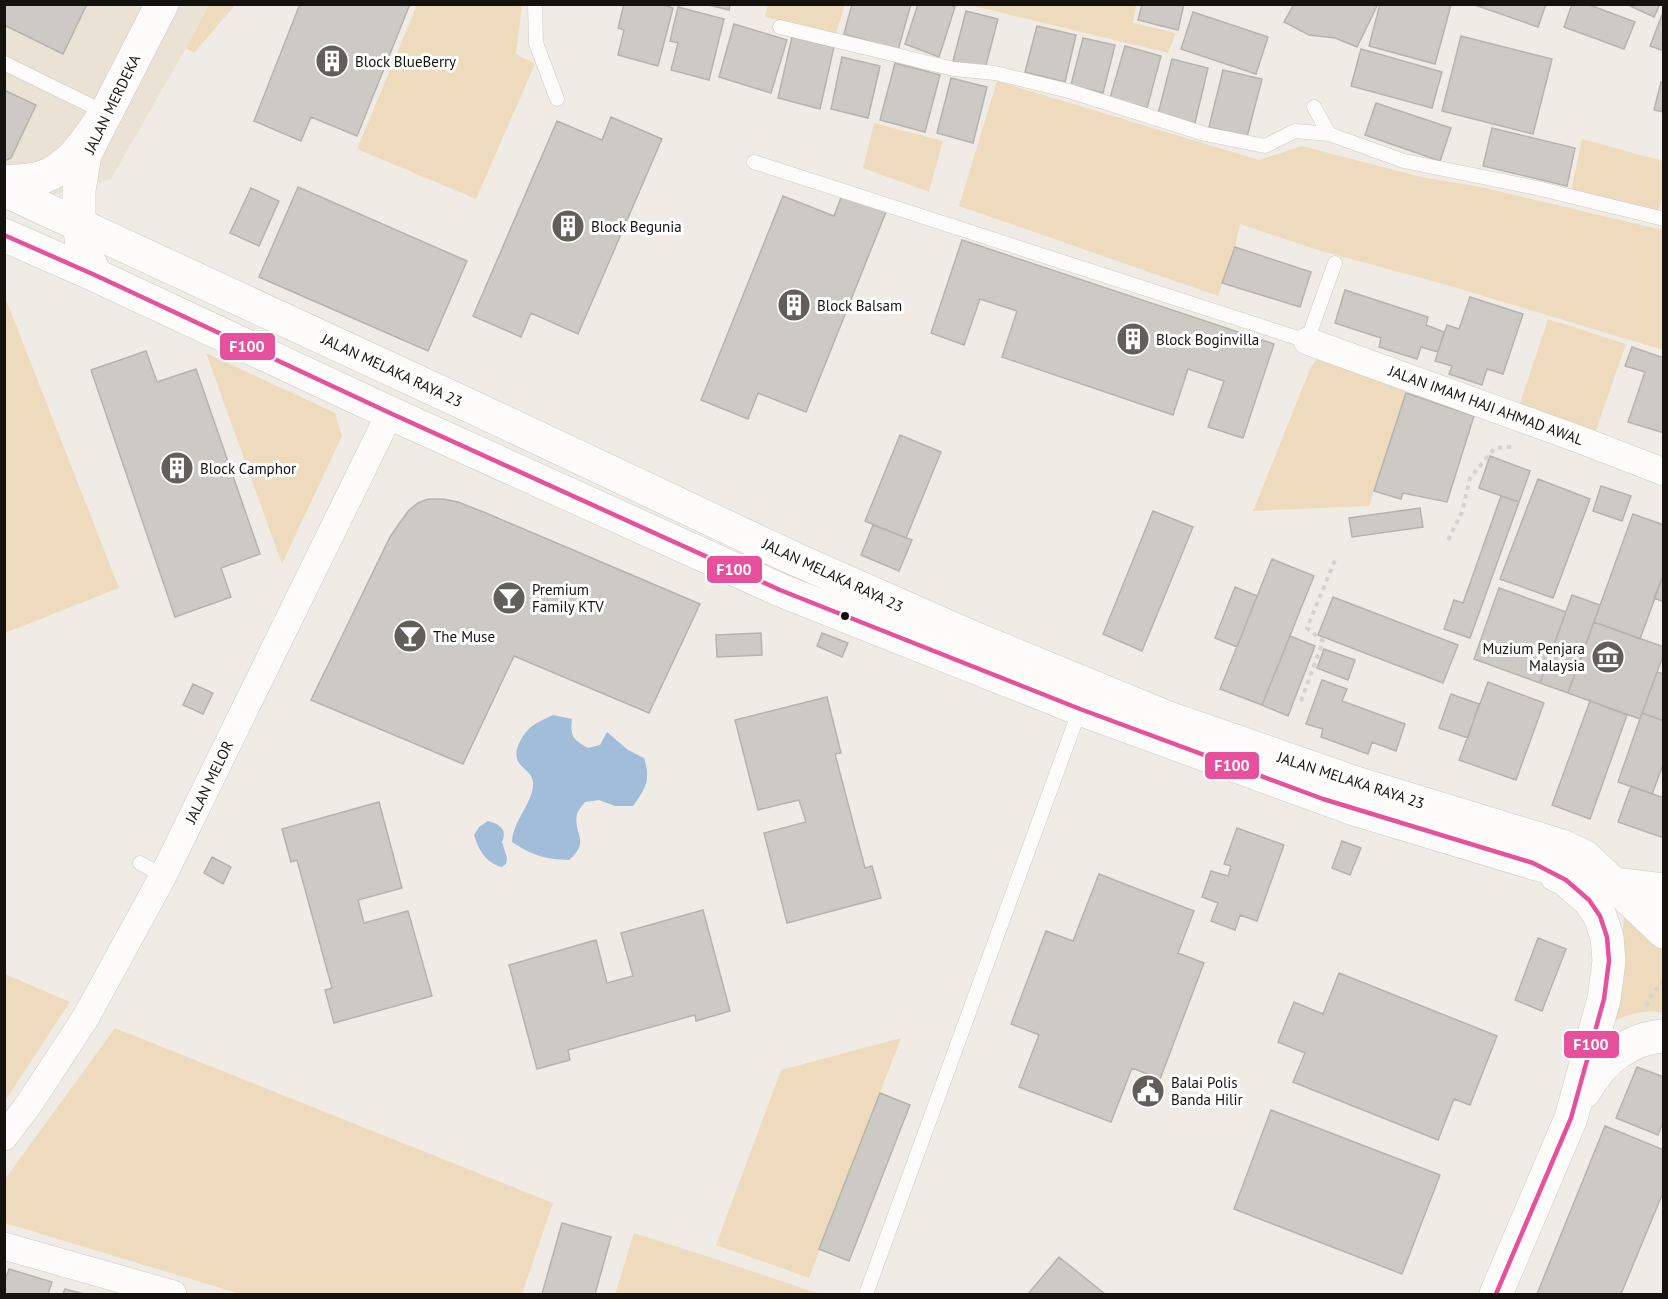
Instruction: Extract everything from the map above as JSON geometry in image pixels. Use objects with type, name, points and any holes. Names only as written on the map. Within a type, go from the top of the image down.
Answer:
[{"type":"main road","name":"JALAN MERDEKA","points":[[97,276],[83,251],[79,224],[79,190],[86,154],[162,4]]},
{"type":"main road","points":[[4,182],[42,177],[63,167],[79,151],[106,113]]},
{"type":"main road","name":"JALAN MELAKA RAYA 23","points":[[4,190],[795,559],[953,630],[1166,717],[1356,783],[1562,846],[1585,857],[1664,932]]},
{"type":"main road","name":"JALAN MELAKA RAYA 23","points":[[4,235],[780,590],[1080,709],[1323,799],[1533,863]]},
{"type":"main road","points":[[780,590],[795,559]]},
{"type":"main road","points":[[1533,863],[1613,884],[1664,890]]},
{"type":"main road","points":[[1533,863],[1566,880],[1589,900],[1600,916],[1607,938],[1610,961],[1604,999],[1570,1118]]},
{"type":"main road","points":[[1496,1294],[1570,1118],[1586,1089],[1601,1069],[1620,1050],[1639,1040],[1654,1024]]},
{"type":"street","name":"JALAN IMAM HAJI AHMAD AWAL","points":[[1307,341],[1664,471]]},
{"type":"street","name":"JALAN MELOR","points":[[4,1137],[29,1104],[86,1017],[151,870],[390,413]]},
{"type":"street","points":[[4,1245],[174,1294]]},
{"type":"lane","points":[[535,4],[536,43],[557,99]]},
{"type":"lane","points":[[780,27],[954,69],[995,73],[1069,91],[1215,136],[1265,146],[1295,131],[1329,134],[1404,161],[1537,188],[1664,219]]},
{"type":"lane","points":[[4,63],[106,113]]},
{"type":"lane","points":[[1314,107],[1329,134]]},
{"type":"lane","points":[[754,162],[1307,341],[1335,263]]},
{"type":"lane","points":[[866,1294],[1080,709]]},
{"type":"path","points":[[1448,540],[1462,512],[1470,478],[1495,448],[1515,447]]},
{"type":"path","points":[[1301,701],[1323,641],[1307,628],[1335,560]]},
{"type":"path","points":[[1654,1024],[1652,994],[1664,980]]},
{"type":"shaded area","points":[[768,4],[845,5],[836,33],[765,17]]},
{"type":"shaded area","points":[[5,5],[209,5],[111,179],[54,195],[5,178]]},
{"type":"shaded area","points":[[209,5],[235,5],[194,53],[186,48]]},
{"type":"shaded area","points":[[417,5],[522,5],[516,54],[535,64],[476,199],[357,149]]},
{"type":"shaded area","points":[[970,5],[1136,5],[1133,23],[1176,33],[1168,53]]},
{"type":"shaded area","points":[[997,81],[1259,160],[1302,146],[1421,177],[1481,187],[1663,230],[1663,350],[1440,283],[1321,251],[1240,224],[1235,247],[1218,296],[959,206]]},
{"type":"shaded area","points":[[874,123],[943,141],[929,192],[863,168]]},
{"type":"shaded area","points":[[1582,139],[1663,161],[1663,194],[1658,213],[1571,191]]},
{"type":"shaded area","points":[[5,297],[119,588],[4,633]]},
{"type":"shaded area","points":[[1548,319],[1626,344],[1595,433],[1519,406]]},
{"type":"shaded area","points":[[206,353],[335,413],[342,436],[282,564]]},
{"type":"shaded area","points":[[1323,357],[1408,387],[1369,506],[1253,511],[1310,369],[1316,360]]},
{"type":"shaded area","points":[[1624,912],[1663,945],[1663,1013],[1637,1013],[1612,1022],[1622,948]]},
{"type":"shaded area","points":[[5,974],[70,1002],[5,1101]]},
{"type":"shaded area","points":[[115,1028],[553,1203],[522,1294],[240,1294],[5,1223],[5,1179]]},
{"type":"shaded area","points":[[901,1038],[809,1278],[716,1245],[781,1070]]},
{"type":"shaded area","points":[[634,1233],[712,1258],[820,1294],[615,1294]]},
{"type":"water","points":[[553,715],[572,719],[574,737],[588,748],[600,745],[607,732],[628,750],[644,758],[647,772],[644,789],[633,806],[615,806],[599,800],[585,802],[577,814],[576,821],[580,838],[579,848],[569,860],[539,856],[512,842],[513,834],[533,785],[531,775],[519,763],[517,748],[525,733],[532,726]]},
{"type":"water","points":[[488,821],[503,830],[502,842],[507,858],[506,864],[502,867],[492,863],[484,856],[474,835],[479,827]]},
{"type":"building","points":[[4,4],[87,4],[63,54],[4,25]]},
{"type":"building","name":"Block BlueBerry","points":[[300,4],[410,4],[357,136],[311,117],[301,141],[254,121]]},
{"type":"building","points":[[624,4],[660,4],[673,8],[658,66],[618,55],[624,30],[618,28]]},
{"type":"building","points":[[705,4],[730,4],[729,10]]},
{"type":"building","points":[[852,4],[911,4],[898,50],[844,34]]},
{"type":"building","points":[[918,4],[948,4],[955,7],[939,57],[905,44]]},
{"type":"building","points":[[1142,4],[1184,4],[1178,30],[1138,20]]},
{"type":"building","points":[[1294,4],[1378,4],[1357,47],[1335,38],[1309,35],[1284,22]]},
{"type":"building","points":[[1380,4],[1451,5],[1435,64],[1369,46]]},
{"type":"building","points":[[1472,4],[1546,4],[1538,27]]},
{"type":"building","points":[[1572,4],[1587,4],[1635,22],[1624,49],[1564,27]]},
{"type":"building","points":[[1626,4],[1660,4],[1654,17]]},
{"type":"building","points":[[678,7],[724,19],[709,80],[671,70],[678,43],[670,41]]},
{"type":"building","points":[[966,11],[998,19],[985,69],[953,61]]},
{"type":"building","points":[[1193,12],[1268,37],[1256,74],[1181,49]]},
{"type":"building","points":[[1662,15],[1664,16],[1664,51],[1650,46]]},
{"type":"building","points":[[734,24],[787,40],[771,93],[719,77]]},
{"type":"building","points":[[1037,26],[1076,35],[1065,82],[1025,72]]},
{"type":"building","points":[[1461,36],[1552,59],[1533,134],[1442,111]]},
{"type":"building","points":[[792,37],[834,47],[820,109],[778,98]]},
{"type":"building","points":[[1083,38],[1115,45],[1103,93],[1071,85]]},
{"type":"building","points":[[1125,46],[1161,56],[1147,108],[1110,98]]},
{"type":"building","points":[[1361,49],[1442,72],[1432,108],[1351,86]]},
{"type":"building","points":[[842,57],[880,66],[868,118],[831,109]]},
{"type":"building","points":[[1172,59],[1208,68],[1195,123],[1158,114]]},
{"type":"building","points":[[895,63],[940,75],[925,132],[880,120]]},
{"type":"building","points":[[1223,70],[1262,79],[1247,137],[1209,127]]},
{"type":"building","points":[[951,78],[987,87],[973,143],[937,133]]},
{"type":"building","points":[[1661,82],[1664,83],[1664,112],[1654,110]]},
{"type":"building","points":[[4,90],[36,105],[11,158],[4,161]]},
{"type":"building","points":[[1376,103],[1451,128],[1440,161],[1365,135]]},
{"type":"building","name":"Block Begunia","points":[[611,117],[662,139],[578,334],[531,313],[521,337],[473,316],[557,121],[602,140]]},
{"type":"building","points":[[1492,128],[1575,148],[1567,186],[1483,166]]},
{"type":"building","points":[[298,187],[467,261],[428,351],[259,277]]},
{"type":"building","points":[[251,188],[279,201],[259,246],[230,233]]},
{"type":"building","name":"Block Balsam","points":[[842,195],[886,212],[806,412],[758,393],[748,419],[701,400],[783,196],[834,216]]},
{"type":"building","name":"Block Boginvilla","points":[[962,240],[1274,344],[1243,438],[1208,427],[1224,381],[1188,369],[1173,415],[1002,357],[1017,311],[980,299],[964,345],[931,333]]},
{"type":"building","points":[[1235,247],[1311,272],[1300,307],[1222,283]]},
{"type":"building","points":[[1345,290],[1428,317],[1426,325],[1444,332],[1438,352],[1421,347],[1417,359],[1379,347],[1381,338],[1335,323]]},
{"type":"building","points":[[1470,297],[1523,314],[1503,374],[1487,369],[1482,385],[1449,374],[1452,366],[1435,361],[1447,325],[1459,329]]},
{"type":"building","points":[[1632,347],[1664,358],[1664,433],[1628,422],[1645,372],[1625,366]]},
{"type":"building","name":"Block Camphor","points":[[146,351],[157,382],[196,369],[260,554],[221,568],[231,597],[175,617],[91,370]]},
{"type":"building","points":[[1406,393],[1474,416],[1447,502],[1403,493],[1401,499],[1374,491]]},
{"type":"building","points":[[900,435],[941,452],[906,538],[865,521]]},
{"type":"building","points":[[1490,456],[1530,471],[1519,502],[1479,488]]},
{"type":"building","points":[[1538,479],[1590,499],[1553,598],[1500,579]]},
{"type":"building","points":[[1601,486],[1631,496],[1622,521],[1593,511]]},
{"type":"building","points":[[1501,496],[1519,502],[1470,638],[1444,629],[1454,600],[1463,603]]},
{"type":"building","points":[[428,499],[458,502],[700,604],[649,713],[514,656],[463,764],[311,700],[390,537],[408,511]]},
{"type":"building","points":[[1420,508],[1423,527],[1352,537],[1349,518]]},
{"type":"building","points":[[1153,511],[1193,527],[1142,651],[1103,634]]},
{"type":"building","points":[[1633,514],[1664,525],[1664,573],[1640,639],[1594,622]]},
{"type":"building","points":[[873,525],[912,540],[899,571],[861,555]]},
{"type":"building","points":[[1272,559],[1314,576],[1262,705],[1220,689]]},
{"type":"building","points":[[1664,573],[1664,602],[1654,598]]},
{"type":"building","points":[[1235,587],[1257,596],[1237,647],[1215,638]]},
{"type":"building","points":[[1499,588],[1566,612],[1540,683],[1474,659]]},
{"type":"building","points":[[1572,595],[1600,605],[1568,693],[1540,683]]},
{"type":"building","points":[[1333,597],[1458,645],[1443,683],[1318,635]]},
{"type":"building","points":[[1594,622],[1664,647],[1664,653],[1640,719],[1568,693]]},
{"type":"building","points":[[761,633],[762,655],[717,657],[716,635]]},
{"type":"building","points":[[822,633],[848,643],[842,657],[817,646]]},
{"type":"building","points":[[1290,636],[1315,646],[1288,716],[1262,705]]},
{"type":"building","points":[[1324,649],[1355,660],[1348,680],[1317,668]]},
{"type":"building","points":[[1657,672],[1664,674],[1664,721],[1642,713]]},
{"type":"building","points":[[1322,680],[1347,689],[1342,701],[1405,724],[1396,751],[1372,742],[1368,754],[1321,737],[1323,729],[1306,724]]},
{"type":"building","points":[[1488,682],[1544,703],[1516,780],[1459,760]]},
{"type":"building","points":[[193,684],[213,693],[203,714],[183,705]]},
{"type":"building","points":[[1451,694],[1479,704],[1468,738],[1439,728]]},
{"type":"building","points":[[827,697],[841,753],[835,754],[865,868],[872,866],[881,898],[787,923],[764,833],[806,822],[799,800],[758,810],[735,720]]},
{"type":"building","points":[[1590,701],[1627,715],[1590,819],[1552,805]]},
{"type":"building","points":[[1642,713],[1664,721],[1664,762],[1652,794],[1618,782]]},
{"type":"building","points":[[1631,786],[1664,798],[1664,838],[1618,822]]},
{"type":"building","points":[[379,802],[402,888],[358,900],[364,923],[408,911],[432,996],[334,1023],[325,990],[332,988],[297,860],[291,862],[282,829]]},
{"type":"building","points":[[1237,828],[1284,845],[1257,921],[1240,915],[1235,930],[1211,921],[1218,903],[1202,897],[1211,871],[1228,876],[1231,866],[1224,864]]},
{"type":"building","points":[[1342,841],[1361,848],[1350,875],[1332,868]]},
{"type":"building","points":[[212,857],[231,867],[223,884],[204,873]]},
{"type":"building","points":[[1099,874],[1194,911],[1178,953],[1204,963],[1160,1079],[1132,1068],[1111,1122],[1019,1087],[1039,1035],[1011,1024],[1046,931],[1073,941]]},
{"type":"building","points":[[703,910],[730,1011],[696,1021],[695,1015],[568,1050],[570,1060],[537,1069],[509,965],[596,940],[607,983],[633,976],[621,933]]},
{"type":"building","points":[[1538,938],[1566,949],[1542,1011],[1515,1000]]},
{"type":"building","points":[[1339,973],[1497,1036],[1470,1105],[1454,1099],[1438,1140],[1293,1082],[1305,1053],[1278,1042],[1294,1002],[1323,1014]]},
{"type":"building","points":[[1637,1067],[1664,1077],[1664,1120],[1658,1135],[1616,1118]]},
{"type":"building","points":[[880,1093],[910,1105],[849,1261],[819,1249]]},
{"type":"building","points":[[1271,1110],[1440,1175],[1402,1274],[1234,1209]]},
{"type":"building","points":[[1605,1126],[1664,1150],[1664,1190],[1621,1294],[1537,1294]]},
{"type":"building","points":[[562,1223],[611,1237],[595,1294],[542,1294]]},
{"type":"building","points":[[1059,1257],[1105,1294],[1028,1294]]},
{"type":"building","points":[[9,1269],[52,1282],[48,1294],[4,1294],[4,1283]]},
{"type":"building","points":[[65,1289],[84,1294],[63,1294]]},
{"type":"transit line","name":"F100","points":[[4,235],[780,590],[1080,709],[1323,799],[1533,863],[1566,880],[1589,900],[1600,916],[1607,937],[1609,961],[1604,999],[1571,1118],[1496,1294]]},
{"type":"place","name":"Block BlueBerry","points":[[332,61]]},
{"type":"place","name":"Block Begunia","points":[[568,226]]},
{"type":"place","name":"Block Balsam","points":[[794,305]]},
{"type":"place","name":"Block Boginvilla","points":[[1133,339]]},
{"type":"place","name":"Block Camphor","points":[[177,468]]},
{"type":"place","name":"Premium Family KTV","points":[[509,598]]},
{"type":"place","name":"The Muse","points":[[410,636]]},
{"type":"place","name":"Muzium Penjara Malaysia","points":[[1608,657]]},
{"type":"place","name":"Balai Polis Banda Hilir","points":[[1148,1091]]}]
